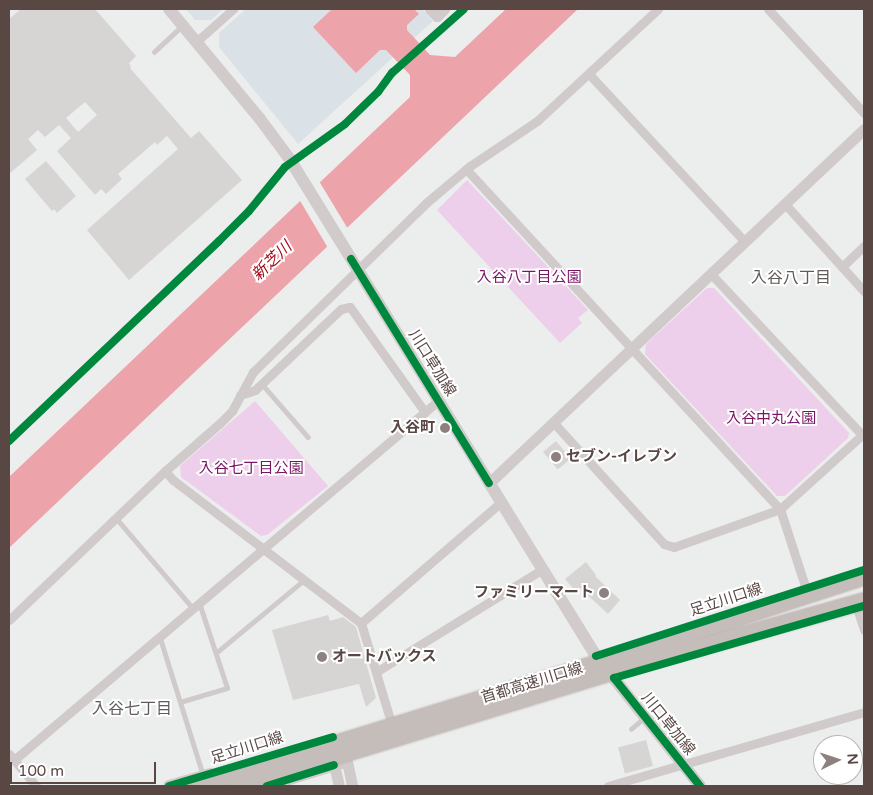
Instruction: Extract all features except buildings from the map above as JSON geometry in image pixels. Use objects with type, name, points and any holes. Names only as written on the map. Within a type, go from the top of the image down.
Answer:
[{"type":"highway","name":"首都高速川口線","points":[[201,781],[605,661],[863,572]]},
{"type":"highway","name":"首都高速川口線","points":[[239,786],[614,671],[862,605]]},
{"type":"main road","name":"川口草加線","points":[[169,9],[260,119],[296,171],[596,656],[700,786]]},
{"type":"main road","name":"足立川口線","points":[[170,786],[201,781],[390,719],[863,572]]},
{"type":"main road","points":[[267,786],[614,678],[862,605]]},
{"type":"street","points":[[196,42],[232,9]]},
{"type":"street","points":[[430,9],[437,16],[444,9]]},
{"type":"street","points":[[9,620],[117,519],[165,471],[232,411],[253,372],[354,264],[466,169],[537,120],[658,9]]},
{"type":"street","points":[[768,9],[864,113]]},
{"type":"street","points":[[588,74],[745,242]]},
{"type":"street","points":[[489,483],[864,129]]},
{"type":"street","points":[[466,169],[780,509],[806,589]]},
{"type":"street","points":[[785,204],[864,291]]},
{"type":"street","points":[[842,267],[864,246]]},
{"type":"street","points":[[554,422],[669,546],[674,547],[780,509],[863,434],[711,274]]},
{"type":"street","points":[[240,395],[249,394],[262,384],[341,309],[350,308],[424,412]]},
{"type":"street","points":[[36,786],[11,757],[160,637],[439,400]]},
{"type":"street","points":[[165,471],[173,480],[361,623],[390,719]]},
{"type":"street","points":[[361,623],[501,502]]},
{"type":"street","points":[[376,672],[542,569]]},
{"type":"street","points":[[862,605],[864,630]]},
{"type":"street","points":[[606,785],[864,712]]},
{"type":"street","points":[[339,786],[330,750],[333,737],[343,746],[348,761],[352,786]]},
{"type":"lane","points":[[154,52],[183,25]]},
{"type":"lane","points":[[262,384],[308,436]]},
{"type":"lane","points":[[117,519],[196,606],[216,653],[227,688],[180,702]]},
{"type":"lane","points":[[216,653],[305,579]]},
{"type":"lane","points":[[160,637],[201,781]]},
{"type":"lane","points":[[631,729],[645,717]]},
{"type":"shaded area","points":[[186,9],[223,9],[211,20],[195,20]]},
{"type":"shaded area","points":[[246,9],[422,9],[433,21],[298,144],[219,47],[219,33]]},
{"type":"green space","name":"入谷八丁目公園","points":[[467,180],[588,310],[578,318],[582,323],[560,343],[437,210]]},
{"type":"green space","name":"入谷中丸公園","points":[[707,288],[714,288],[849,433],[848,438],[785,496],[777,496],[645,354],[646,344]]},
{"type":"green space","name":"入谷七丁目公園","points":[[255,401],[328,486],[267,535],[261,536],[181,477],[180,466]]},
{"type":"water","name":"新芝川","points":[[332,9],[414,9],[419,14],[407,25],[407,30],[430,55],[455,57],[506,9],[578,9],[9,548],[9,477],[410,97],[410,75],[386,50],[380,50],[356,73],[313,27]]},
{"type":"pier","points":[[319,181],[348,229],[328,248],[299,199]]},
{"type":"cycle path","points":[[9,441],[219,241],[249,211],[285,167],[345,124],[378,92],[392,73],[464,9]]},
{"type":"cycle path","points":[[351,259],[489,483]]},
{"type":"cycle path","points":[[596,656],[864,570]]},
{"type":"cycle path","points":[[700,786],[614,678],[864,606]]},
{"type":"cycle path","points":[[169,786],[333,737]]},
{"type":"cycle path","points":[[267,786],[334,765]]},
{"type":"place","name":"入谷町","points":[[445,428]]},
{"type":"place","name":"セブン-イレブン","points":[[556,457]]},
{"type":"place","name":"ファミリーマート","points":[[604,593]]},
{"type":"place","name":"オートバックス","points":[[322,657]]},
{"type":"district","name":"入谷八丁目","points":[[791,278]]},
{"type":"district","name":"入谷七丁目","points":[[132,709]]}]
